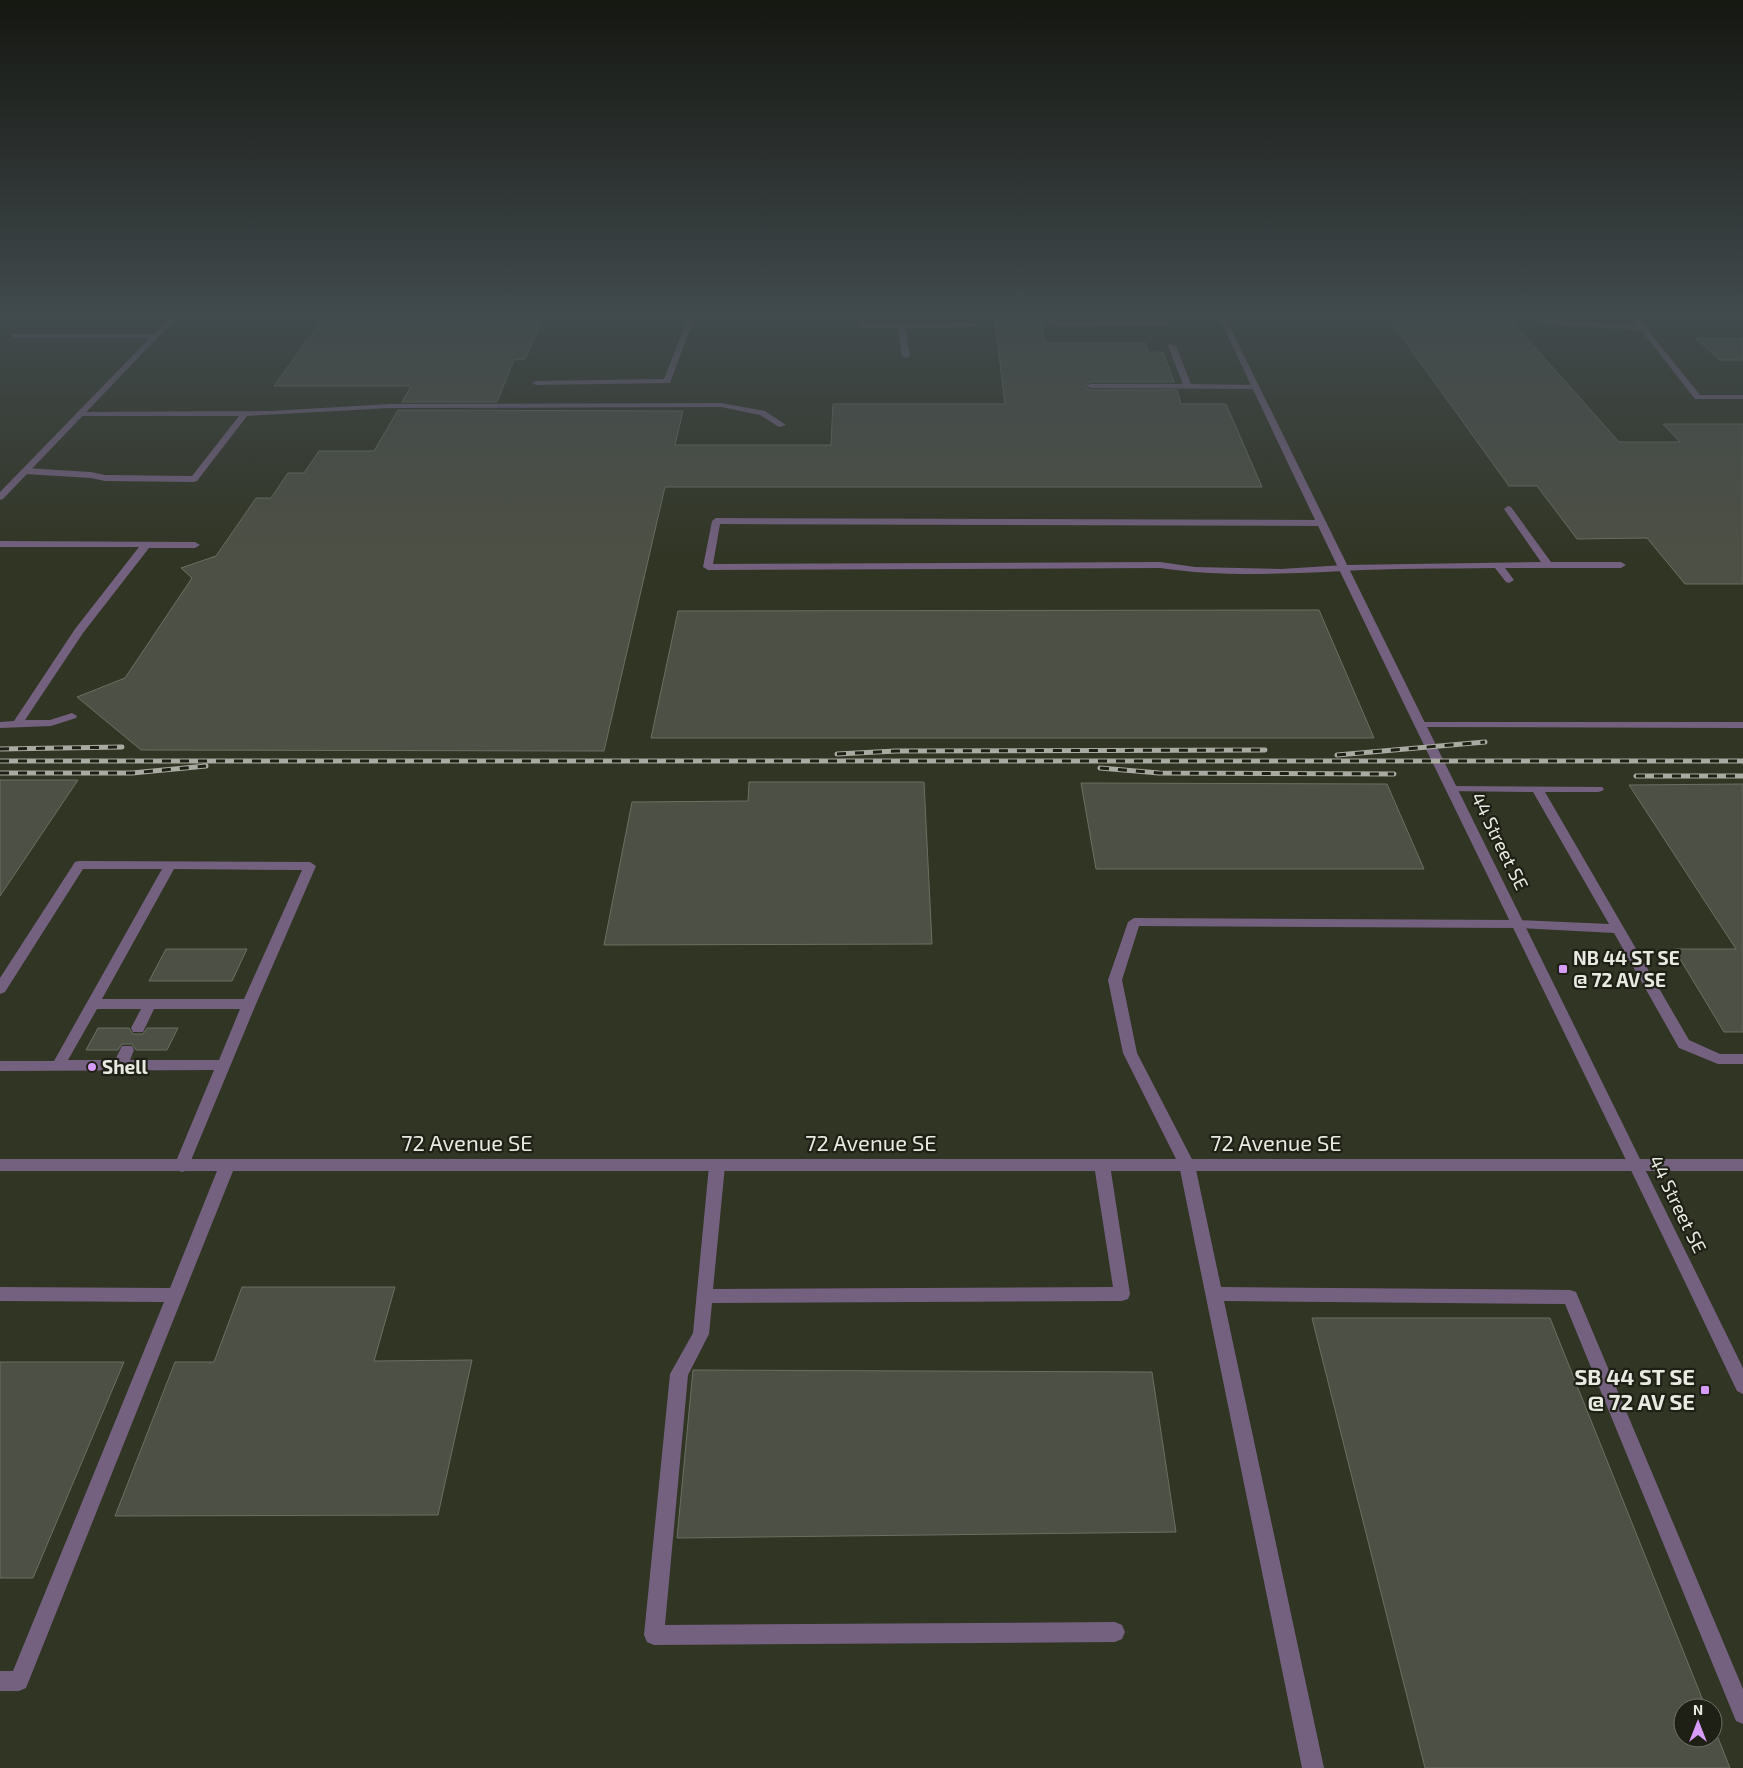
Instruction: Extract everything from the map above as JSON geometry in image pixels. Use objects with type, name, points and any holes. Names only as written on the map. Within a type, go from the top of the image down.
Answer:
[{"type":"street","points":[[0,497],[98,396]]},
{"type":"street","name":"44 Street SE","points":[[1261,396],[1743,1386]]},
{"type":"street","points":[[1697,396],[1743,397]]},
{"type":"street","points":[[80,414],[245,413],[390,406],[721,405],[762,413],[782,425]]},
{"type":"street","points":[[25,470],[91,475],[105,478],[194,479],[245,413]]},
{"type":"street","points":[[0,482],[14,482]]},
{"type":"street","points":[[1508,509],[1548,565]]},
{"type":"street","points":[[1323,523],[716,521],[708,566],[1160,565],[1195,570],[1281,572],[1344,568],[1621,565]]},
{"type":"street","points":[[0,544],[195,545]]},
{"type":"street","points":[[17,724],[79,631],[146,545]]},
{"type":"street","points":[[1498,565],[1509,580]]},
{"type":"street","points":[[0,725],[52,723],[72,716]]},
{"type":"street","points":[[1422,725],[1743,725]]},
{"type":"street","points":[[1453,789],[1598,789]]},
{"type":"street","points":[[1537,789],[1684,1044],[1718,1059],[1743,1059]]},
{"type":"street","points":[[0,989],[79,865],[310,866],[249,1004],[182,1166]]},
{"type":"street","points":[[58,1066],[91,1004],[170,866]]},
{"type":"street","points":[[1313,1768],[1187,1165],[1130,1052],[1115,980],[1134,922],[1518,924],[1616,929]]},
{"type":"street","points":[[91,1004],[249,1004]]},
{"type":"street","points":[[138,1028],[150,1004]]},
{"type":"street","points":[[120,1066],[127,1050]]},
{"type":"street","points":[[0,1066],[223,1065]]},
{"type":"street","name":"72 Avenue SE","points":[[0,1165],[1743,1165]]},
{"type":"street","points":[[704,1296],[1122,1294],[1102,1165]]},
{"type":"street","points":[[0,1681],[19,1681],[227,1166]]},
{"type":"street","points":[[717,1166],[701,1334],[679,1374],[654,1635],[1115,1632]]},
{"type":"street","points":[[0,1294],[175,1295]]},
{"type":"street","points":[[1214,1294],[1570,1297],[1743,1714]]},
{"type":"shaded area","points":[[0,396],[1743,396],[1743,1768],[0,1768]]},
{"type":"building","points":[[406,396],[500,396],[497,402],[402,402]]},
{"type":"building","points":[[1004,396],[1179,396],[1181,404],[1226,404],[1262,487],[665,487],[604,751],[141,750],[77,697],[125,678],[192,578],[181,568],[216,556],[256,498],[271,498],[288,473],[304,473],[319,451],[374,451],[398,410],[683,411],[675,445],[831,445],[833,404],[1005,404]]},
{"type":"building","points":[[1444,396],[1578,396],[1619,442],[1680,442],[1663,424],[1743,424],[1743,584],[1685,584],[1647,538],[1577,539],[1537,486],[1509,486]]},
{"type":"building","points":[[1319,610],[1374,738],[651,738],[678,611]]},
{"type":"building","points":[[0,780],[78,780],[0,896]]},
{"type":"building","points":[[749,782],[924,782],[932,944],[604,945],[632,802],[748,801]]},
{"type":"building","points":[[1081,783],[1387,784],[1424,869],[1096,869]]},
{"type":"building","points":[[1743,784],[1743,1032],[1724,1032],[1674,949],[1736,949],[1629,785]]},
{"type":"building","points":[[166,949],[247,949],[232,981],[149,981]]},
{"type":"building","points":[[98,1028],[129,1028],[133,1034],[143,1034],[147,1028],[178,1028],[167,1050],[136,1050],[132,1044],[122,1044],[118,1050],[86,1050]]},
{"type":"building","points":[[242,1287],[395,1287],[374,1361],[472,1360],[438,1515],[115,1516],[175,1362],[214,1362]]},
{"type":"building","points":[[1312,1318],[1550,1318],[1702,1698],[1673,1698],[1673,1748],[1722,1748],[1730,1768],[1425,1768]]},
{"type":"building","points":[[0,1362],[124,1362],[33,1578],[0,1578]]},
{"type":"building","points":[[693,1370],[1152,1372],[1176,1532],[677,1538]]},
{"type":"railway","points":[[1337,755],[1485,742]]},
{"type":"railway","points":[[0,749],[122,747]]},
{"type":"railway","points":[[837,754],[896,751],[1265,750]]},
{"type":"railway","points":[[0,761],[1743,761]]},
{"type":"railway","points":[[0,773],[132,773],[206,766]]},
{"type":"railway","points":[[1100,768],[1159,773],[1394,774]]},
{"type":"railway","points":[[1636,776],[1743,776]]},
{"type":"place","name":"NB 44 ST SE @ 72 AV SE","points":[[1563,969]]},
{"type":"place","name":"Shell","points":[[92,1067]]},
{"type":"place","name":"SB 44 ST SE @ 72 AV SE","points":[[1705,1390]]}]
